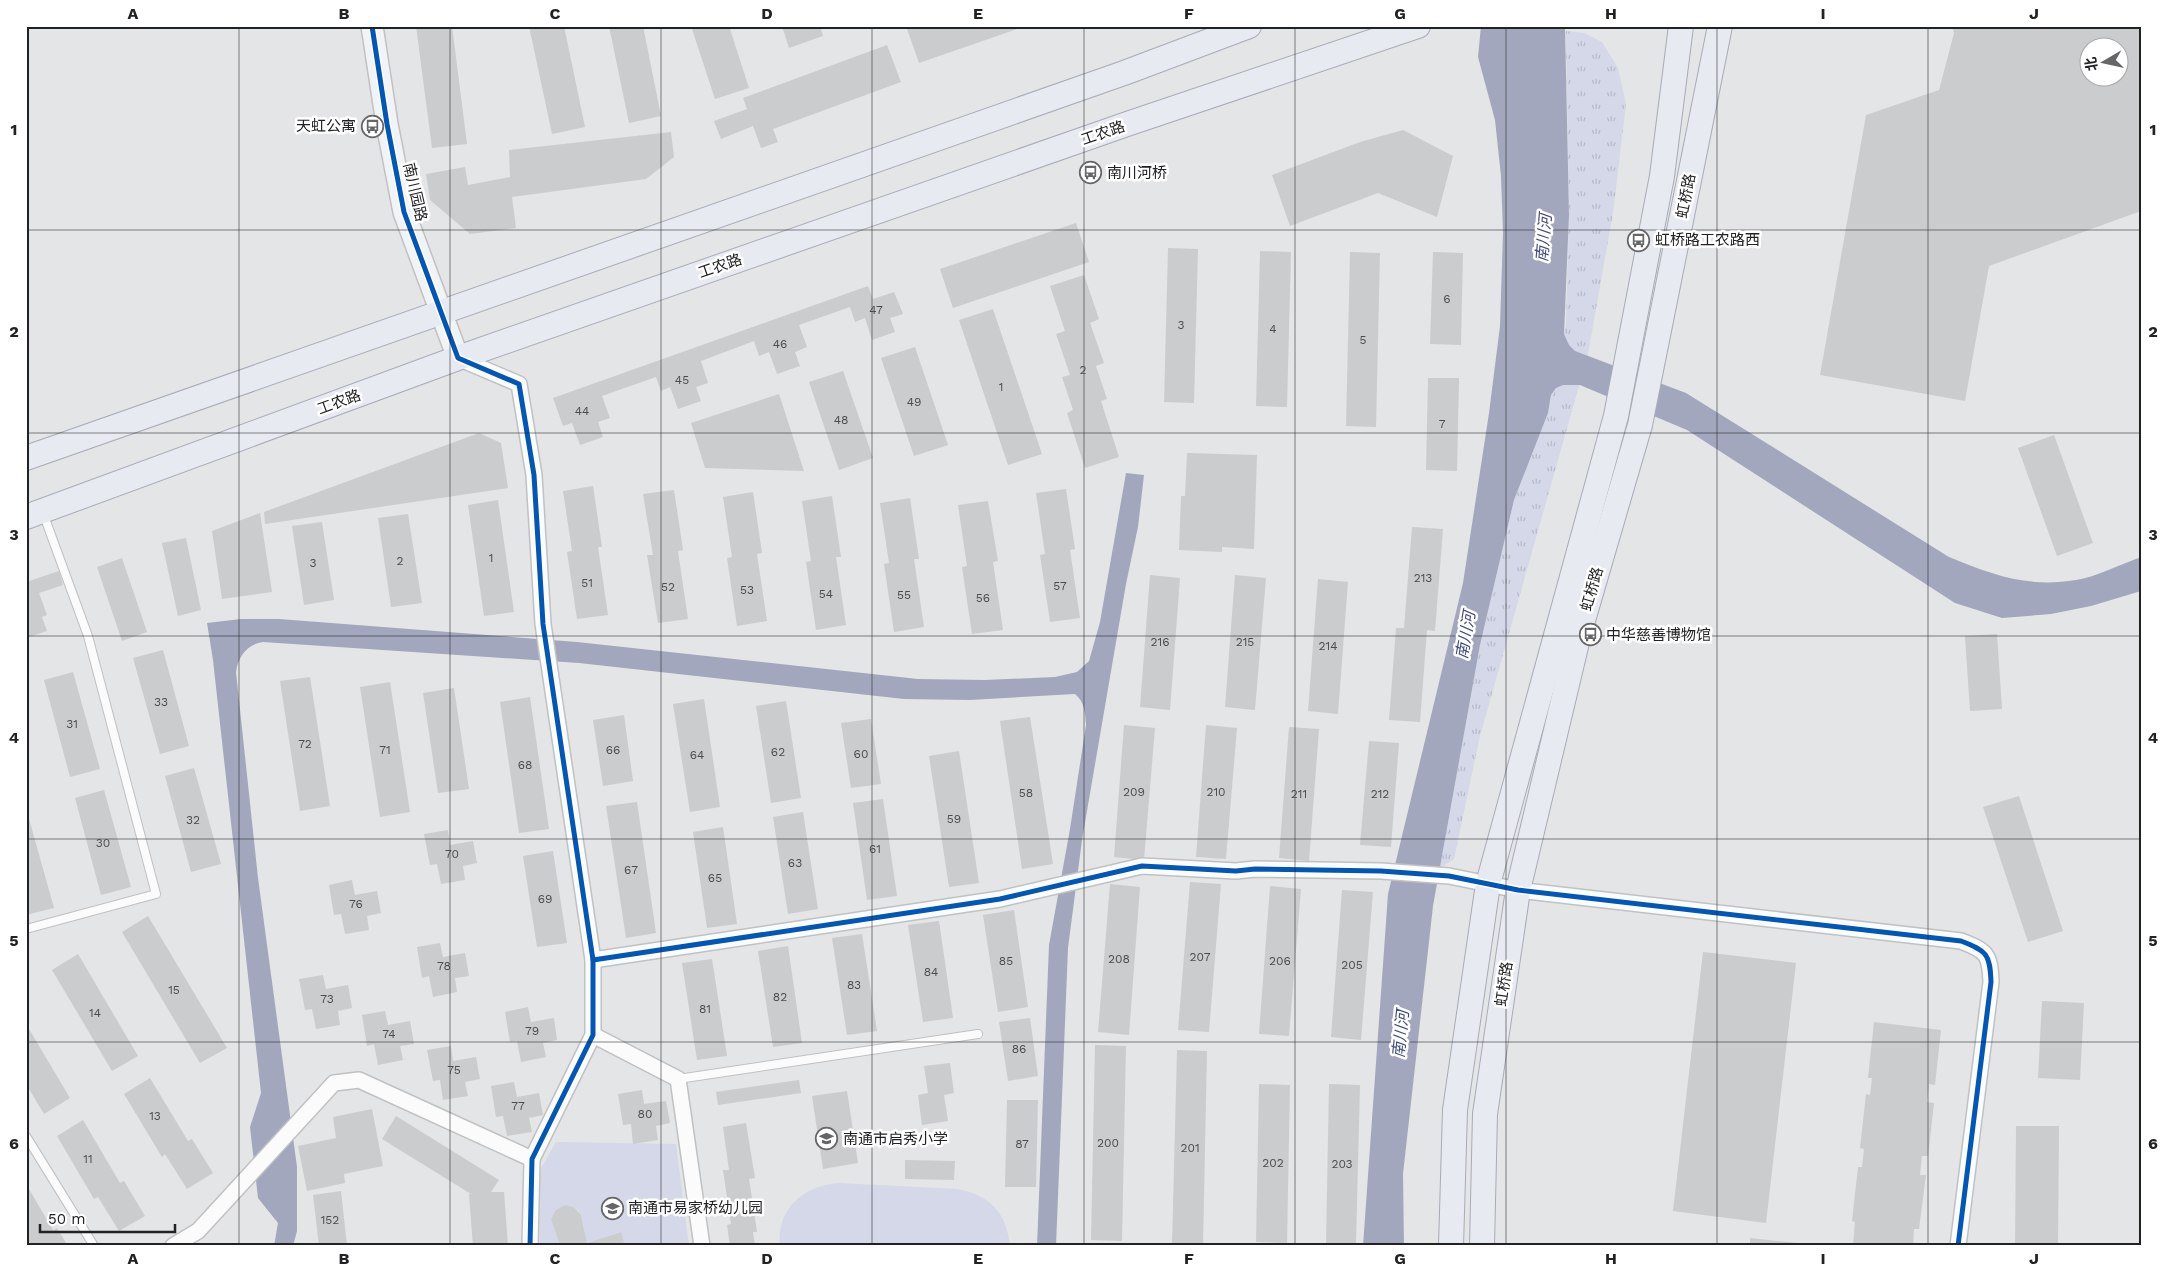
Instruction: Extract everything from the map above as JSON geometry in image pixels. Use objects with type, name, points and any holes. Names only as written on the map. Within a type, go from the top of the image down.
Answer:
[{"type":"main road","points":[[26,458],[1115,76],[1249,26]]},
{"type":"main road","name":"工农路","points":[[34,514],[458,358],[1130,123],[1418,26]]},
{"type":"main road","name":"虹桥路","points":[[1452,1246],[1455,1110],[1488,884],[1616,416],[1662,176],[1681,26]]},
{"type":"main road","name":"虹桥路","points":[[1482,1246],[1485,1114],[1518,890],[1579,634],[1640,425],[1720,26]]},
{"type":"street","name":"南川园路","points":[[372,26],[387,124],[404,212],[458,358]]},
{"type":"street","points":[[458,358],[519,384],[534,475],[544,631],[593,960],[593,1035],[532,1159],[530,1246]]},
{"type":"street","points":[[593,960],[1000,900],[1052,886],[1142,866],[1236,871],[1256,869],[1381,871],[1449,876],[1518,890],[1961,941],[1979,948],[1990,962],[1991,982],[1958,1246]]},
{"type":"street","points":[[593,1035],[678,1079],[702,1246]]},
{"type":"street","points":[[173,1246],[198,1231],[334,1084],[359,1080],[532,1159]]},
{"type":"lane","points":[[26,929],[156,894],[88,636],[34,514]]},
{"type":"lane","points":[[678,1079],[978,1034]]},
{"type":"lane","points":[[26,1136],[94,1246]]},
{"type":"green space","points":[[1566,31],[1584,33],[1602,42],[1618,68],[1626,104],[1613,213],[1588,354],[1480,736],[1454,859],[1440,868],[1480,645],[1514,500],[1548,413],[1566,324],[1569,215]]},
{"type":"green space","name":"南通市易家桥幼儿园","points":[[556,1142],[676,1144],[689,1246],[625,1246],[620,1232],[587,1243],[581,1215],[574,1207],[565,1206],[553,1214],[551,1219],[560,1246],[540,1246],[540,1170]]},
{"type":"green space","points":[[838,1183],[957,1189],[969,1192],[979,1196],[994,1207],[1005,1224],[1010,1246],[780,1246],[780,1233],[783,1221],[795,1201],[814,1189]]},
{"type":"water","name":"南川河","points":[[1481,26],[1565,26],[1569,215],[1564,334],[1569,345],[1575,351],[1686,393],[1949,557],[2011,578],[2026,581],[2059,582],[2084,578],[2141,557],[2141,591],[2091,606],[2051,614],[2002,618],[1955,603],[1687,430],[1580,385],[1563,385],[1556,388],[1551,395],[1548,413],[1514,500],[1480,645],[1433,906],[1403,1174],[1404,1246],[1363,1246],[1388,894],[1463,583],[1489,413],[1500,326],[1503,233],[1501,176],[1495,120],[1478,57]]},
{"type":"water","points":[[1126,473],[1144,475],[1138,527],[1126,584],[1082,840],[1068,948],[1056,1246],[1037,1246],[1049,945],[1086,725],[1083,704],[1075,694],[970,700],[904,699],[579,663],[263,642],[252,645],[244,652],[236,672],[258,878],[297,1167],[297,1231],[293,1246],[274,1246],[278,1223],[258,1198],[250,1127],[261,1093],[213,660],[207,623],[241,619],[279,619],[577,642],[918,679],[985,680],[1055,677],[1077,672],[1089,661],[1100,622]]},
{"type":"building","points":[[416,26],[452,26],[467,144],[432,148]]},
{"type":"building","points":[[529,26],[564,26],[585,127],[552,134]]},
{"type":"building","points":[[609,26],[643,26],[661,116],[629,123]]},
{"type":"building","points":[[691,26],[729,26],[749,88],[715,99]]},
{"type":"building","points":[[782,26],[820,26],[823,36],[789,48]]},
{"type":"building","points":[[906,26],[1023,26],[1023,27],[919,63]]},
{"type":"building","points":[[1952,26],[2141,26],[2141,211],[1989,266],[1965,401],[1820,375],[1866,115],[1939,90],[1954,33]]},
{"type":"building","points":[[887,45],[901,82],[773,129],[778,142],[761,148],[753,126],[721,139],[714,121],[747,109],[743,98]]},
{"type":"building","points":[[1403,130],[1453,156],[1437,217],[1378,193],[1290,226],[1272,175],[1360,142]]},
{"type":"building","points":[[671,132],[674,157],[646,179],[512,197],[516,228],[470,234],[430,200],[426,174],[465,167],[468,185],[510,177],[509,150]]},
{"type":"building","points":[[1076,223],[1089,262],[953,308],[940,269]]},
{"type":"building","points":[[1168,248],[1198,249],[1194,403],[1164,402]]},
{"type":"building","points":[[1260,251],[1291,252],[1287,407],[1256,406]]},
{"type":"building","points":[[1350,252],[1380,253],[1376,427],[1346,426]]},
{"type":"building","points":[[1433,252],[1463,253],[1461,345],[1430,344]]},
{"type":"building","points":[[1084,275],[1099,319],[1090,323],[1104,363],[1096,366],[1107,399],[1101,401],[1119,457],[1085,468],[1067,413],[1073,410],[1062,377],[1070,375],[1056,334],[1065,331],[1050,286]]},
{"type":"building","points":[[868,286],[873,299],[894,292],[903,314],[890,318],[895,332],[872,340],[865,318],[855,322],[850,307],[799,325],[807,347],[795,352],[800,366],[777,374],[769,352],[759,356],[754,341],[701,361],[708,383],[696,387],[701,401],[678,409],[670,387],[661,391],[656,377],[602,396],[610,418],[598,422],[603,437],[580,445],[572,423],[563,426],[553,398]]},
{"type":"building","points":[[993,309],[1042,454],[1008,465],[959,320]]},
{"type":"building","points":[[915,347],[948,445],[914,456],[881,358]]},
{"type":"building","points":[[843,371],[873,458],[839,470],[809,382]]},
{"type":"building","points":[[1428,378],[1459,378],[1457,471],[1426,470]]},
{"type":"building","points":[[779,394],[804,471],[705,468],[691,423]]},
{"type":"building","points":[[479,433],[501,443],[508,488],[265,524],[264,512]]},
{"type":"building","points":[[2054,435],[2093,543],[2057,556],[2018,448]]},
{"type":"building","points":[[1187,453],[1257,455],[1254,549],[1222,547],[1222,552],[1179,550],[1181,496],[1185,496]]},
{"type":"building","points":[[593,486],[602,547],[598,547],[608,615],[577,619],[567,552],[572,551],[563,491]]},
{"type":"building","points":[[1066,489],[1075,549],[1070,550],[1080,618],[1050,622],[1040,555],[1045,554],[1036,493]]},
{"type":"building","points":[[674,490],[683,550],[678,551],[688,619],[658,623],[647,555],[653,555],[643,494]]},
{"type":"building","points":[[753,492],[762,553],[757,554],[767,621],[737,626],[727,558],[732,557],[723,497]]},
{"type":"building","points":[[832,496],[841,557],[836,557],[846,625],[816,630],[806,562],[811,561],[802,501]]},
{"type":"building","points":[[910,498],[919,559],[914,559],[924,627],[894,632],[884,564],[889,563],[880,503]]},
{"type":"building","points":[[498,500],[514,612],[484,616],[468,505]]},
{"type":"building","points":[[988,501],[998,561],[993,562],[1003,630],[972,634],[962,567],[967,566],[958,505]]},
{"type":"building","points":[[260,513],[272,592],[222,599],[212,531]]},
{"type":"building","points":[[408,514],[422,603],[391,607],[378,518]]},
{"type":"building","points":[[322,522],[334,600],[304,605],[292,526]]},
{"type":"building","points":[[1412,527],[1443,529],[1435,631],[1427,630],[1420,722],[1389,720],[1396,628],[1404,628]]},
{"type":"building","points":[[186,538],[201,610],[178,616],[162,543]]},
{"type":"building","points":[[122,558],[147,632],[122,641],[97,567]]},
{"type":"building","points":[[59,571],[63,585],[39,593],[47,615],[42,617],[47,631],[26,638],[26,582]]},
{"type":"building","points":[[1150,575],[1180,578],[1170,710],[1140,707]]},
{"type":"building","points":[[1235,575],[1266,578],[1255,710],[1225,707]]},
{"type":"building","points":[[1318,579],[1348,582],[1338,714],[1308,711]]},
{"type":"building","points":[[1997,634],[2002,709],[1970,711],[1965,636]]},
{"type":"building","points":[[163,650],[189,746],[160,754],[133,658]]},
{"type":"building","points":[[73,672],[100,769],[70,777],[44,680]]},
{"type":"building","points":[[310,677],[330,806],[300,811],[280,681]]},
{"type":"building","points":[[390,682],[410,812],[380,817],[360,687]]},
{"type":"building","points":[[454,688],[469,789],[438,793],[423,693]]},
{"type":"building","points":[[530,697],[549,829],[519,833],[500,702]]},
{"type":"building","points":[[704,699],[720,807],[690,812],[673,704]]},
{"type":"building","points":[[786,701],[801,798],[771,803],[756,706]]},
{"type":"building","points":[[624,715],[633,781],[603,786],[593,720]]},
{"type":"building","points":[[1030,717],[1053,864],[1022,869],[1000,721]]},
{"type":"building","points":[[871,719],[881,784],[851,788],[841,723]]},
{"type":"building","points":[[1124,725],[1155,728],[1144,860],[1114,857]]},
{"type":"building","points":[[1206,725],[1237,728],[1226,859],[1196,857]]},
{"type":"building","points":[[1289,727],[1319,729],[1309,861],[1279,858]]},
{"type":"building","points":[[1369,741],[1399,743],[1391,847],[1360,845]]},
{"type":"building","points":[[959,751],[979,883],[949,887],[929,756]]},
{"type":"building","points":[[194,768],[221,864],[191,872],[165,776]]},
{"type":"building","points":[[104,790],[131,887],[101,895],[75,798]]},
{"type":"building","points":[[2019,796],[2063,931],[2028,942],[1983,807]]},
{"type":"building","points":[[883,799],[897,896],[867,900],[853,803]]},
{"type":"building","points":[[637,802],[656,933],[626,938],[606,806]]},
{"type":"building","points":[[26,808],[54,908],[26,915]]},
{"type":"building","points":[[803,812],[818,909],[788,914],[773,817]]},
{"type":"building","points":[[723,827],[737,924],[707,928],[693,832]]},
{"type":"building","points":[[448,830],[450,845],[473,841],[477,863],[463,866],[465,880],[441,884],[437,864],[430,865],[424,834]]},
{"type":"building","points":[[553,851],[567,943],[537,947],[523,856]]},
{"type":"building","points":[[352,880],[355,895],[377,891],[381,913],[367,916],[369,930],[345,934],[341,914],[334,915],[329,885]]},
{"type":"building","points":[[1190,882],[1221,884],[1209,1032],[1178,1030]]},
{"type":"building","points":[[1110,884],[1140,887],[1129,1035],[1098,1032]]},
{"type":"building","points":[[1270,886],[1301,889],[1289,1036],[1259,1034]]},
{"type":"building","points":[[1342,890],[1373,892],[1361,1040],[1331,1037]]},
{"type":"building","points":[[1014,910],[1028,1007],[998,1012],[983,915]]},
{"type":"building","points":[[148,916],[227,1048],[200,1063],[122,932]]},
{"type":"building","points":[[939,921],[953,1018],[923,1022],[908,925]]},
{"type":"building","points":[[862,934],[877,1031],[847,1035],[832,938]]},
{"type":"building","points":[[440,943],[443,957],[465,953],[469,976],[455,978],[457,992],[433,997],[429,976],[422,978],[417,947]]},
{"type":"building","points":[[788,946],[802,1043],[773,1047],[758,951]]},
{"type":"building","points":[[1703,952],[1796,963],[1766,1223],[1673,1211]]},
{"type":"building","points":[[78,954],[138,1056],[112,1071],[52,970]]},
{"type":"building","points":[[712,959],[727,1056],[697,1060],[682,963]]},
{"type":"building","points":[[323,975],[326,989],[348,985],[352,1008],[338,1011],[340,1025],[316,1029],[312,1009],[305,1010],[299,979]]},
{"type":"building","points":[[2042,1001],[2084,1003],[2080,1080],[2038,1078]]},
{"type":"building","points":[[528,1007],[531,1022],[554,1018],[557,1040],[543,1043],[546,1057],[521,1062],[517,1041],[510,1042],[505,1012]]},
{"type":"building","points":[[385,1011],[388,1025],[410,1021],[414,1044],[400,1046],[403,1060],[378,1065],[374,1044],[367,1046],[362,1015]]},
{"type":"building","points":[[1030,1018],[1038,1076],[1008,1081],[999,1022]]},
{"type":"building","points":[[1874,1022],[1941,1030],[1935,1085],[1929,1084],[1927,1102],[1934,1103],[1928,1156],[1922,1156],[1920,1175],[1926,1175],[1919,1229],[1914,1229],[1913,1246],[1853,1246],[1855,1222],[1852,1221],[1858,1167],[1862,1167],[1864,1149],[1860,1148],[1866,1094],[1870,1095],[1872,1078],[1868,1078]]},
{"type":"building","points":[[26,1024],[70,1098],[44,1114],[26,1084]]},
{"type":"building","points":[[1095,1045],[1126,1046],[1122,1241],[1091,1240]]},
{"type":"building","points":[[451,1046],[453,1061],[476,1057],[480,1079],[465,1082],[468,1096],[443,1100],[440,1080],[433,1081],[427,1050]]},
{"type":"building","points":[[1177,1050],[1207,1051],[1203,1246],[1172,1245]]},
{"type":"building","points":[[950,1063],[954,1093],[944,1095],[948,1121],[922,1125],[918,1095],[928,1093],[924,1066]]},
{"type":"building","points":[[150,1078],[188,1141],[192,1139],[213,1173],[187,1189],[165,1154],[162,1157],[124,1094]]},
{"type":"building","points":[[799,1080],[801,1093],[718,1105],[716,1092]]},
{"type":"building","points":[[514,1082],[517,1097],[539,1093],[543,1115],[529,1118],[532,1132],[507,1136],[503,1116],[496,1117],[491,1086]]},
{"type":"building","points":[[1259,1084],[1290,1085],[1287,1243],[1256,1242]]},
{"type":"building","points":[[1329,1084],[1360,1085],[1356,1243],[1326,1243]]},
{"type":"building","points":[[642,1090],[644,1104],[666,1101],[670,1123],[656,1126],[658,1140],[633,1144],[631,1124],[623,1125],[618,1094]]},
{"type":"building","points":[[847,1091],[858,1163],[823,1169],[812,1096]]},
{"type":"building","points":[[1007,1100],[1038,1100],[1036,1187],[1005,1187]]},
{"type":"building","points":[[372,1109],[383,1166],[344,1174],[345,1183],[307,1191],[298,1146],[336,1138],[333,1117]]},
{"type":"building","points":[[396,1116],[499,1180],[491,1192],[504,1192],[508,1246],[473,1246],[469,1194],[471,1194],[382,1139]]},
{"type":"building","points":[[83,1120],[120,1183],[124,1181],[145,1216],[119,1231],[98,1197],[94,1199],[57,1136]]},
{"type":"building","points":[[746,1123],[755,1178],[749,1179],[757,1232],[753,1232],[755,1246],[730,1246],[727,1225],[731,1224],[723,1170],[729,1170],[723,1127]]},
{"type":"building","points":[[2016,1126],[2059,1126],[2058,1246],[2015,1246]]},
{"type":"building","points":[[905,1160],[955,1161],[954,1180],[905,1179]]},
{"type":"building","points":[[26,1184],[53,1230],[57,1228],[68,1246],[33,1246],[31,1244],[27,1246]]},
{"type":"building","points":[[341,1191],[347,1246],[319,1246],[313,1195]]},
{"type":"building","points":[[565,1205],[574,1207],[581,1215],[587,1243],[621,1232],[625,1246],[560,1246],[551,1219],[556,1210]]},
{"type":"building","points":[[1750,1238],[1807,1244],[1807,1246],[1750,1246]]},
{"type":"cycle path","points":[[372,26],[387,124],[404,212],[458,358],[519,384],[534,475],[543,624],[593,960],[593,1035],[532,1159],[530,1246]]},
{"type":"cycle path","points":[[593,960],[1000,899],[1142,866],[1236,871],[1255,869],[1381,871],[1449,876],[1518,890],[1961,941],[1982,951],[1988,959],[1991,982],[1958,1246]]},
{"type":"place","name":"天虹公寓","points":[[372,126]]},
{"type":"place","name":"南川河桥","points":[[1091,173]]},
{"type":"place","name":"虹桥路工农路西","points":[[1639,240]]},
{"type":"place","name":"中华慈善博物馆","points":[[1590,635]]},
{"type":"place","name":"南通市启秀小学","points":[[827,1139]]},
{"type":"place","name":"南通市易家桥幼儿园","points":[[612,1208]]}]
